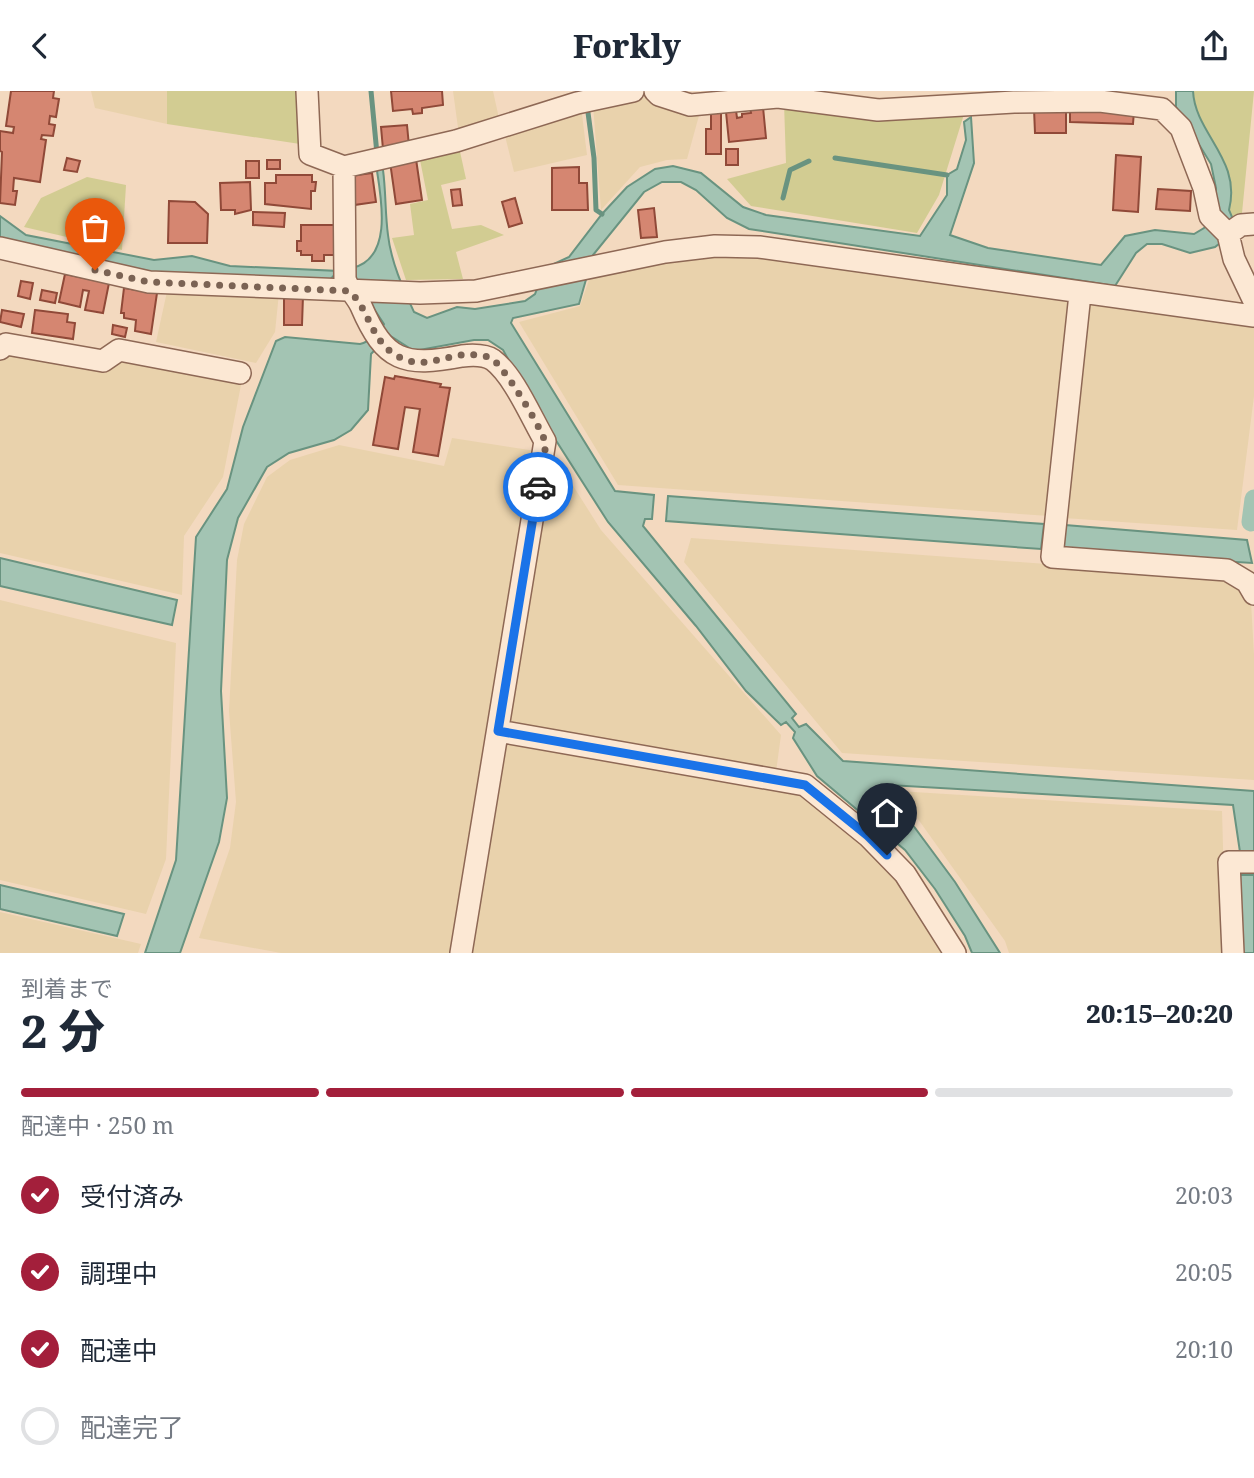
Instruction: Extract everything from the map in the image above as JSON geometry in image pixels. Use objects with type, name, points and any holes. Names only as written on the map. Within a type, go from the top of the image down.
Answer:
[{"type":"street","points":[[307,91],[310,154],[344,167],[456,141],[587,101],[633,91]]},
{"type":"street","points":[[655,91],[659,95],[690,105],[778,97],[878,110],[1014,102],[1100,101],[1162,109],[1181,128],[1200,176],[1210,216],[1228,234],[1234,258],[1254,301]]},
{"type":"street","points":[[344,167],[346,280],[378,338],[405,359],[426,363],[472,354],[491,358],[505,372],[545,441],[461,953]]},
{"type":"street","points":[[1228,234],[1241,225],[1254,224]]},
{"type":"street","points":[[0,248],[149,282],[346,280],[420,293],[476,291],[597,265],[715,247],[759,247],[1080,294],[1254,316]]},
{"type":"street","points":[[1080,294],[1052,557],[1227,570],[1247,582],[1254,594]]},
{"type":"street","points":[[0,349],[6,345],[103,361],[119,350],[240,373]]},
{"type":"street","points":[[498,731],[805,785],[868,836],[905,874],[955,953]]},
{"type":"street","points":[[1233,953],[1229,862],[1254,862]]},
{"type":"shaded area","points":[[91,91],[167,91],[167,124],[95,108]]},
{"type":"shaded area","points":[[167,91],[296,91],[300,144],[167,124]]},
{"type":"shaded area","points":[[453,91],[493,91],[500,123],[459,135]]},
{"type":"shaded area","points":[[592,91],[639,96],[700,112],[687,159],[667,160],[640,167],[601,210]]},
{"type":"shaded area","points":[[1176,91],[1193,91],[1201,121],[1224,161],[1229,176],[1229,210],[1232,217],[1220,243],[1215,247],[1190,253],[1162,244],[1147,244],[1136,253],[1115,286],[749,229],[727,218],[696,190],[681,182],[662,182],[644,192],[593,255],[579,304],[513,318],[511,323],[615,491],[654,495],[652,519],[645,519],[643,526],[796,714],[792,718],[799,727],[806,724],[843,761],[1254,791],[1254,853],[1240,852],[1233,805],[889,785],[887,790],[955,882],[1000,953],[972,953],[965,936],[935,889],[905,850],[817,776],[793,738],[795,732],[786,722],[781,725],[746,691],[696,626],[608,522],[534,406],[503,350],[488,340],[474,340],[414,351],[389,335],[371,354],[368,410],[351,430],[334,440],[289,453],[267,467],[238,518],[227,560],[221,691],[227,798],[219,842],[180,953],[145,953],[176,860],[196,537],[227,489],[243,427],[276,341],[285,337],[360,344],[374,337],[384,324],[353,277],[352,268],[365,263],[379,242],[382,213],[377,171],[380,168],[383,170],[388,235],[395,265],[414,312],[427,318],[457,307],[475,309],[525,301],[535,294],[545,268],[569,257],[627,187],[655,169],[673,166],[701,173],[743,207],[766,215],[920,236],[947,195],[947,175],[957,169],[966,140],[964,122],[971,117],[974,163],[950,235],[988,248],[1101,265],[1125,236],[1155,230],[1194,234],[1204,228],[1216,211],[1216,188],[1211,164],[1176,107]]},
{"type":"shaded area","points":[[1193,91],[1254,91],[1242,213],[1232,217],[1229,210],[1229,176],[1224,161],[1201,121]]},
{"type":"shaded area","points":[[784,103],[965,111],[939,195],[917,233],[751,206],[727,179],[786,163]]},
{"type":"shaded area","points":[[581,106],[587,155],[514,172],[504,132]]},
{"type":"shaded area","points":[[459,147],[466,179],[441,185],[452,229],[481,225],[504,235],[456,252],[463,279],[406,280],[392,238],[414,235],[410,204],[428,200],[419,155]]},
{"type":"shaded area","points":[[87,177],[126,185],[122,250],[24,227],[41,198]]},
{"type":"shaded area","points":[[0,216],[26,235],[154,260],[192,256],[230,266],[338,271],[328,282],[167,277],[0,239]]},
{"type":"shaded area","points":[[717,252],[1072,297],[1049,516],[618,485],[519,322],[580,306],[592,271]]},
{"type":"shaded area","points":[[168,287],[279,293],[275,332],[256,363],[156,342]]},
{"type":"shaded area","points":[[1087,299],[1254,323],[1254,396],[1237,530],[1064,518]]},
{"type":"shaded area","points":[[6,350],[119,357],[241,385],[223,477],[184,536],[182,595],[0,553],[0,359]]},
{"type":"shaded area","points":[[452,438],[536,451],[454,953],[281,953],[199,938],[230,848],[236,802],[229,711],[237,560],[244,524],[267,477],[290,460],[339,445],[444,466]]},
{"type":"shaded area","points":[[553,454],[601,530],[781,735],[776,772],[508,725]]},
{"type":"shaded area","points":[[668,496],[1044,524],[1041,549],[666,521]]},
{"type":"shaded area","points":[[1065,525],[1247,540],[1252,563],[1063,551]]},
{"type":"shaded area","points":[[691,538],[1224,577],[1251,602],[1254,655],[1254,780],[842,753],[684,562]]},
{"type":"shaded area","points":[[0,558],[177,600],[172,625],[0,586]]},
{"type":"shaded area","points":[[0,600],[176,643],[166,859],[146,914],[0,880]]},
{"type":"shaded area","points":[[505,740],[801,792],[889,867],[947,953],[469,953]]},
{"type":"shaded area","points":[[898,791],[1222,811],[1226,953],[1009,953],[1005,941]]},
{"type":"shaded area","points":[[1238,875],[1254,875],[1254,953],[1242,953]]},
{"type":"shaded area","points":[[0,885],[124,914],[117,936],[0,909]]},
{"type":"shaded area","points":[[0,912],[141,944],[138,953],[0,953]]},
{"type":"building","points":[[11,91],[54,91],[53,98],[59,99],[56,117],[50,116],[49,124],[55,125],[53,136],[42,135],[41,139],[46,140],[40,182],[14,178],[13,191],[17,191],[15,205],[0,203],[0,131],[13,133],[14,127],[6,126]]},
{"type":"building","points":[[391,91],[442,91],[443,105],[422,108],[422,113],[413,114],[412,109],[393,111]]},
{"type":"building","points":[[763,107],[766,138],[729,142],[726,112],[736,110],[737,118],[751,113],[750,108]]},
{"type":"building","points":[[1034,109],[1066,109],[1066,133],[1035,133]]},
{"type":"building","points":[[1070,109],[1134,111],[1133,124],[1070,122]]},
{"type":"building","points":[[721,112],[721,154],[706,154],[706,129],[711,129],[711,113]]},
{"type":"building","points":[[407,125],[409,146],[383,149],[381,127]]},
{"type":"building","points":[[726,149],[738,149],[738,165],[726,165]]},
{"type":"building","points":[[1116,155],[1141,157],[1138,212],[1113,210]]},
{"type":"building","points":[[67,158],[80,161],[77,172],[64,170]]},
{"type":"building","points":[[416,159],[422,200],[396,204],[390,162]]},
{"type":"building","points":[[267,160],[280,160],[280,169],[267,169]]},
{"type":"building","points":[[246,161],[259,161],[259,178],[246,178]]},
{"type":"building","points":[[579,167],[579,183],[587,183],[588,210],[552,210],[552,168]]},
{"type":"building","points":[[372,173],[376,202],[354,205],[350,176]]},
{"type":"building","points":[[276,175],[312,175],[312,182],[316,182],[315,191],[311,191],[311,209],[265,204],[265,183],[276,183]]},
{"type":"building","points":[[250,182],[251,210],[235,214],[235,210],[221,210],[220,183]]},
{"type":"building","points":[[460,189],[462,205],[453,206],[451,190]]},
{"type":"building","points":[[1158,189],[1191,191],[1190,211],[1156,209]]},
{"type":"building","points":[[515,198],[522,223],[509,227],[502,202]]},
{"type":"building","points":[[169,201],[195,202],[208,214],[207,243],[168,243]]},
{"type":"building","points":[[654,208],[657,237],[641,238],[638,210]]},
{"type":"building","points":[[253,212],[285,213],[284,227],[253,225]]},
{"type":"building","points":[[301,225],[336,225],[336,255],[324,255],[324,261],[312,261],[312,255],[301,255],[301,251],[297,251],[297,241],[301,241]]},
{"type":"building","points":[[65,274],[109,283],[103,313],[85,310],[89,291],[83,290],[80,307],[59,302]]},
{"type":"building","points":[[21,281],[33,283],[30,299],[18,296]]},
{"type":"building","points":[[124,288],[157,293],[151,334],[135,331],[136,320],[124,318],[124,313],[121,313]]},
{"type":"building","points":[[42,290],[57,293],[55,303],[40,300]]},
{"type":"building","points":[[284,296],[303,296],[302,325],[284,325]]},
{"type":"building","points":[[2,310],[24,314],[21,327],[0,322]]},
{"type":"building","points":[[35,310],[68,314],[67,322],[75,323],[73,339],[32,333]]},
{"type":"building","points":[[113,325],[127,328],[125,337],[112,334]]},
{"type":"building","points":[[395,376],[450,388],[438,456],[413,452],[420,409],[405,407],[398,449],[373,445],[385,377],[394,379]]},
{"type":"waterway","points":[[371,91],[377,154]]},
{"type":"waterway","points":[[587,105],[594,158],[596,210],[602,214]]},
{"type":"waterway","points":[[835,158],[947,175]]},
{"type":"waterway","points":[[783,198],[790,170],[809,161]]},
{"type":"waterway","points":[[1251,522],[1254,499]]},
{"type":"way so far","points":[[95,270],[149,282],[349,291],[358,299],[372,331],[383,345],[405,359],[426,363],[472,354],[491,358],[505,372],[545,441],[538,487]]},
{"type":"route","points":[[538,487],[498,731],[805,785],[868,836],[887,855]]}]
